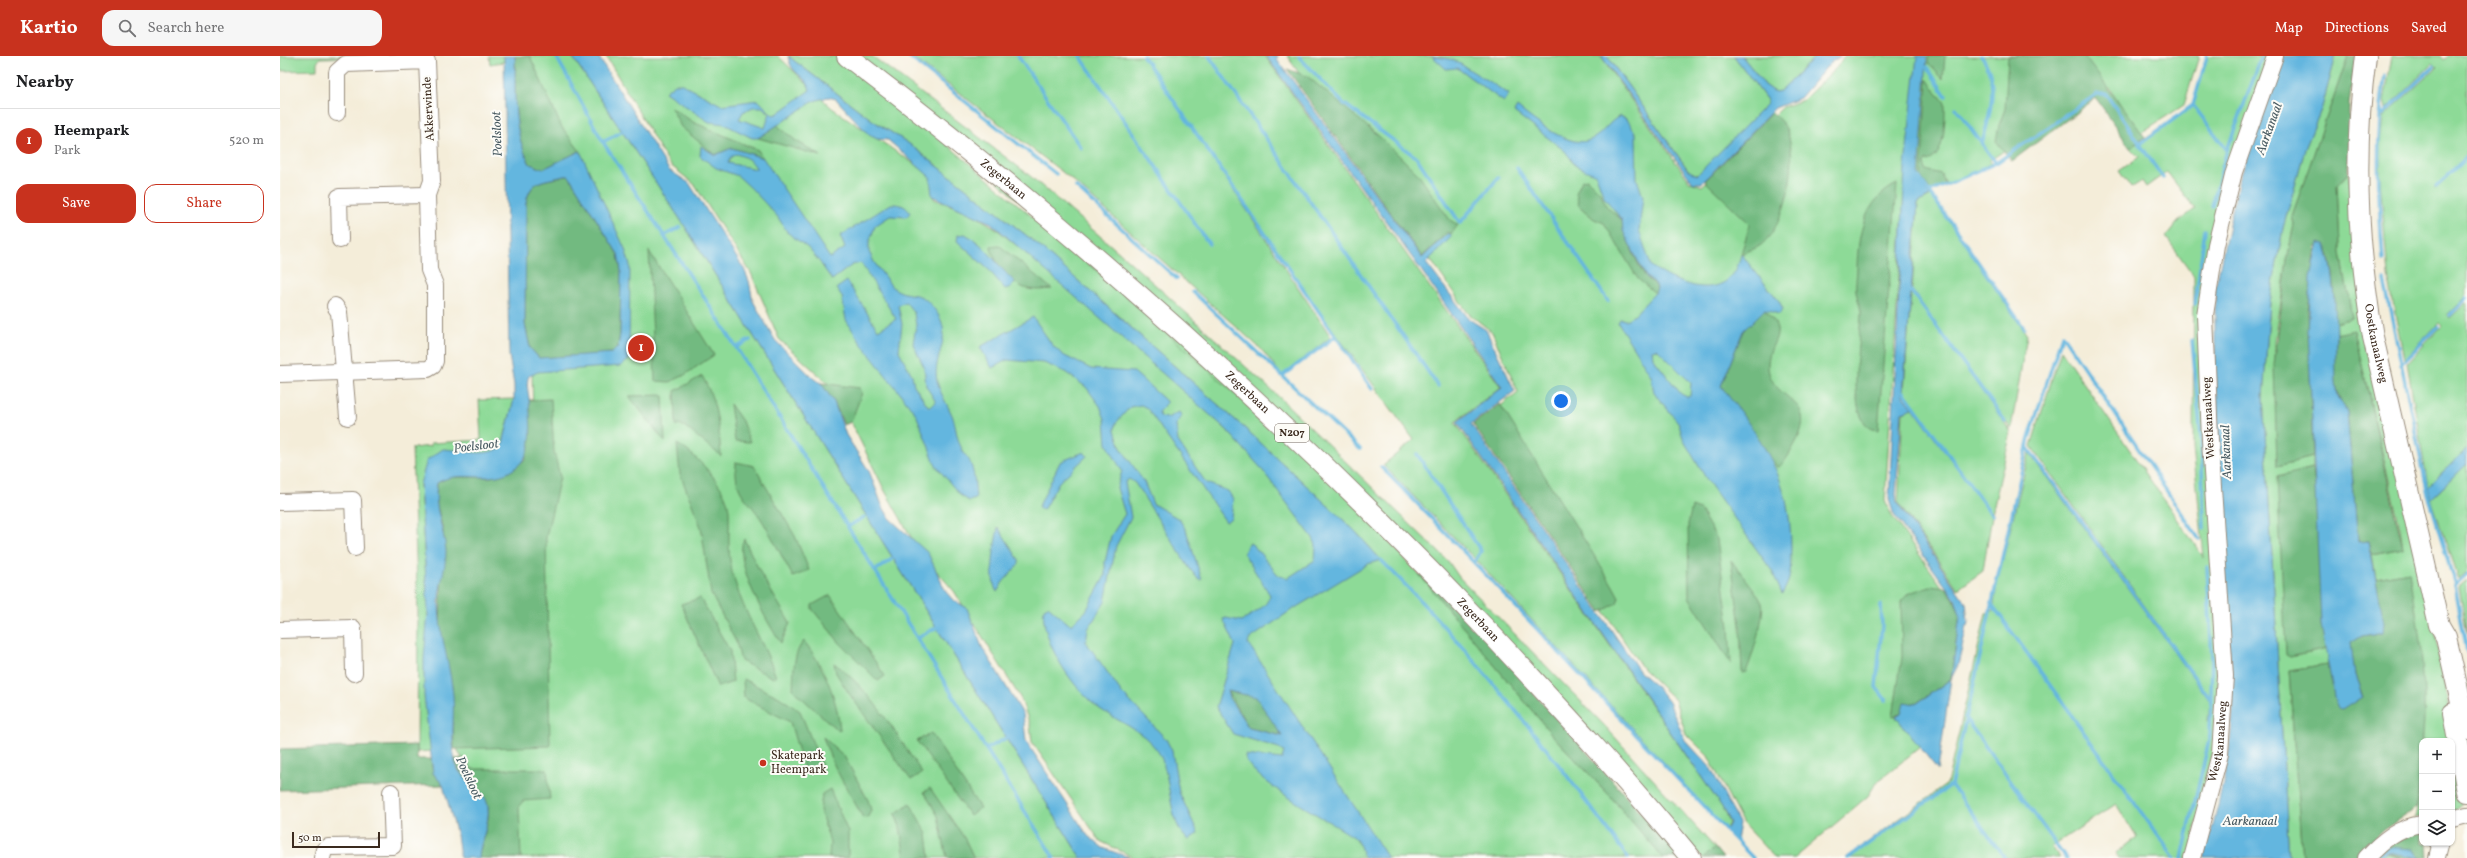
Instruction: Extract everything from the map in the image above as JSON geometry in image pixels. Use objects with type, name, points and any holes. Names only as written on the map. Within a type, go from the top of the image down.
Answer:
[{"type":"main road","name":"Zegerbaan","points":[[846,56],[943,130],[1049,218],[1167,320],[1291,432],[1422,561],[1557,704],[1691,858]]},
{"type":"main road","name":"Oostkanaalweg","points":[[2366,56],[2360,112],[2357,168],[2362,267],[2373,337],[2439,625],[2438,638],[2467,792]]},
{"type":"main road","name":"Oostkanaalweg","points":[[2439,625],[2446,637],[2467,729]]},
{"type":"street","name":"Westkanaalweg","points":[[2192,858],[2220,754],[2225,676],[2210,440],[2205,315],[2216,245],[2234,172],[2275,56]]},
{"type":"street","name":"Akkerwinde","points":[[280,374],[346,373],[428,369],[435,361],[435,285],[429,270],[427,195],[432,181],[427,61],[346,64],[337,72],[337,113]]},
{"type":"street","points":[[340,240],[339,197],[427,195]]},
{"type":"street","points":[[335,306],[339,312],[342,364],[346,373],[348,417]]},
{"type":"street","points":[[280,502],[353,500],[355,548]]},
{"type":"street","points":[[280,630],[353,628],[354,673]]},
{"type":"street","points":[[322,858],[324,850],[328,848],[393,846],[391,792]]},
{"type":"street","points":[[2455,818],[2467,815]]},
{"type":"street","points":[[2366,858],[2387,837],[2408,826],[2419,824]]},
{"type":"street","points":[[2437,858],[2440,846]]},
{"type":"green space","points":[[280,56],[407,56],[320,58],[317,63],[317,70],[280,71]]},
{"type":"green space","points":[[489,56],[504,56],[504,62],[490,64]]},
{"type":"green space","points":[[515,56],[530,56],[561,126],[580,151],[543,169],[530,164],[520,138],[517,125],[515,98]]},
{"type":"green space","points":[[525,56],[572,56],[684,225],[1081,858],[484,858],[484,800],[455,745],[534,461]]},
{"type":"green space","points":[[606,56],[778,56],[832,108],[932,176],[934,199],[969,212],[994,227],[1093,308],[1226,429],[1248,453],[1381,560],[1355,531],[1250,433],[1031,239],[908,143],[872,120],[788,56],[836,56],[918,120],[1293,437],[1419,574],[1554,737],[1611,797],[1663,858],[1135,858],[1100,841],[1032,742],[1030,725],[1021,699],[954,591],[919,551],[885,491],[849,418],[841,395],[779,339],[751,273],[694,184],[669,164]]},
{"type":"green space","points":[[857,56],[872,56],[1029,175],[1129,261],[1278,396],[1448,561],[1459,577],[1603,724],[1715,848],[1703,858],[1497,628]]},
{"type":"green space","points":[[911,56],[1265,56],[1501,387],[1455,422],[1722,807],[1729,823],[1726,829],[1475,559],[1383,465],[1414,440],[1314,304],[1220,170],[1331,337],[1282,375],[1261,349],[1070,178]]},
{"type":"green space","points":[[1287,56],[1600,56],[1690,182],[1702,186],[1783,107],[1803,100],[1837,67],[1844,56],[2199,56],[2184,105],[2139,134],[2110,88],[2096,88],[1989,161],[1992,163],[1946,185],[1944,180],[1904,193],[1885,501],[1892,516],[1953,602],[1896,717],[1920,747],[1876,783],[1868,796],[1795,858],[1775,858],[1743,824],[1708,756],[1686,734],[1675,700],[1643,669],[1478,424],[1518,392],[1492,332],[1468,313]]},
{"type":"green space","points":[[1607,56],[1734,56],[1767,100],[1767,104],[1703,172],[1693,175]]},
{"type":"green space","points":[[1742,56],[1816,56],[1780,91],[1775,92],[1765,85]]},
{"type":"green space","points":[[1929,56],[1945,56],[1943,79],[1928,63]]},
{"type":"green space","points":[[2008,56],[2084,56],[2145,137],[2130,148],[2096,98],[2012,161],[1996,141],[1999,125],[2005,109]]},
{"type":"green space","points":[[2208,56],[2269,56],[2208,252],[2218,626],[2218,732],[2189,858],[2119,858],[2115,853],[2137,838],[2116,804],[2052,846],[2059,858],[1846,858],[1947,784],[1986,613],[1993,611],[1997,584],[2029,453],[2210,701],[2208,721],[2211,705],[2211,675],[2210,698],[2031,446],[2061,350],[2204,558],[2193,447],[2194,276],[2166,237],[2178,222],[2195,209],[2167,172],[2146,187],[2142,181],[2131,188],[2119,171],[2139,157],[2130,148],[2193,106]]},
{"type":"green space","points":[[2336,56],[2348,56],[2292,216],[2294,224],[2275,342],[2277,466],[2313,457],[2313,468],[2277,477],[2290,657],[2327,649],[2328,664],[2289,670],[2302,858],[2289,858],[2263,397],[2270,302],[2283,228],[2305,149],[2322,107]]},
{"type":"green space","points":[[2348,56],[2355,56],[2349,106],[2348,173],[2337,185],[2340,247],[2352,318],[2335,323],[2334,283],[2329,253],[2325,244],[2316,246],[2308,311],[2313,457],[2277,466],[2274,365],[2287,260],[2294,224],[2292,216]]},
{"type":"green space","points":[[2392,56],[2441,56],[2444,60],[2448,56],[2467,56],[2467,155],[2434,187],[2436,188],[2467,158],[2467,295],[2447,315],[2450,318],[2467,302],[2467,449],[2428,486],[2407,363],[2442,326],[2439,323],[2404,359],[2388,276],[2380,178],[2380,143],[2383,117],[2437,67],[2433,63],[2386,109],[2384,101]]},
{"type":"green space","points":[[1287,69],[1307,76],[1381,138],[1418,174],[1450,220],[1458,225],[1451,234],[1447,232],[1422,257]]},
{"type":"green space","points":[[1927,79],[1945,103],[1945,119],[1941,147],[1932,159],[1925,161],[1924,165],[1926,170],[1941,174],[1946,185],[1931,191],[1921,177]]},
{"type":"green space","points":[[671,107],[693,122],[758,150],[763,158],[732,148],[715,155],[681,127]]},
{"type":"green space","points":[[1772,112],[1786,128],[1790,144],[1792,159],[1788,191],[1784,208],[1778,223],[1770,235],[1761,245],[1741,254],[1750,224],[1705,181]]},
{"type":"green space","points":[[777,125],[795,140],[821,156],[758,138]]},
{"type":"green space","points":[[2348,173],[2454,738],[2423,738],[2420,657],[2410,572],[2376,578],[2372,554],[2403,548],[2400,528],[2354,331],[2336,334],[2335,323],[2352,318],[2340,247],[2337,185]]},
{"type":"green space","points":[[569,176],[618,254],[621,271],[620,334],[618,347],[612,353],[540,359],[530,348],[525,324],[526,203],[531,189],[539,182]]},
{"type":"green space","points":[[1587,179],[1600,192],[1607,207],[1622,220],[1628,241],[1639,267],[1657,288],[1655,293],[1638,279],[1604,223],[1594,219],[1579,206],[1576,193],[1582,180]]},
{"type":"green space","points":[[1897,184],[1878,430],[1867,425],[1860,414],[1857,398],[1856,379],[1861,312],[1856,294],[1859,242],[1861,230],[1870,209],[1877,199]]},
{"type":"green space","points":[[1931,196],[2027,335],[2011,429],[1912,290],[1918,203]]},
{"type":"green space","points":[[999,245],[1052,289],[1029,289],[1022,287],[1012,280],[1002,270],[992,252],[991,246]]},
{"type":"green space","points":[[649,251],[714,355],[683,376],[670,382],[655,381]]},
{"type":"green space","points":[[1911,292],[2011,432],[1992,514],[1904,391]]},
{"type":"green space","points":[[1764,310],[1772,319],[1776,326],[1777,332],[1769,358],[1768,367],[1771,378],[1777,387],[1798,408],[1802,416],[1802,427],[1796,442],[1787,458],[1779,467],[1777,467],[1721,386],[1743,331]]},
{"type":"green space","points":[[2354,330],[2403,548],[2372,554],[2369,541],[2358,542],[2347,412],[2338,394],[2335,374],[2336,334]]},
{"type":"green space","points":[[702,376],[714,405],[718,425],[721,456],[684,426],[676,425],[675,391]]},
{"type":"green space","points":[[821,383],[860,388],[862,393],[851,422],[844,425],[834,402]]},
{"type":"green space","points":[[663,395],[665,442],[629,396]]},
{"type":"green space","points":[[514,399],[502,447],[485,453],[456,449],[420,484],[428,612],[424,673],[432,751],[417,752],[418,613],[412,448],[431,446],[431,443],[481,440],[479,400]]},
{"type":"green space","points":[[551,399],[554,451],[560,477],[546,537],[550,746],[454,749],[452,687],[440,628],[443,530],[436,502],[437,483],[449,477],[491,477],[525,460],[530,441],[529,400]]},
{"type":"green space","points":[[730,404],[742,421],[750,442],[735,441]]},
{"type":"green space","points":[[1500,404],[1619,597],[1617,603],[1601,612],[1473,424]]},
{"type":"green space","points":[[1913,408],[1992,516],[1983,571],[1958,589],[1898,503],[1903,412]]},
{"type":"green space","points":[[677,444],[693,455],[701,463],[723,491],[729,510],[729,555],[732,573],[744,607],[776,677],[773,678],[741,661],[736,642],[711,594],[701,527],[680,474]]},
{"type":"green space","points":[[736,462],[754,466],[795,536],[809,570],[793,577],[763,522],[739,489],[736,473]]},
{"type":"green space","points":[[2467,464],[2467,571],[2458,579],[2431,499]]},
{"type":"green space","points":[[2313,468],[2318,519],[2321,625],[2327,649],[2290,657],[2286,655],[2277,477]]},
{"type":"green space","points":[[1692,507],[1700,510],[1717,539],[1729,627],[1731,664],[1689,597],[1688,524]]},
{"type":"green space","points":[[744,539],[761,574],[790,623],[781,643],[760,608],[747,576],[743,562],[742,549]]},
{"type":"green space","points":[[1731,560],[1756,592],[1763,608],[1760,626],[1751,658],[1746,672],[1742,673],[1740,626]]},
{"type":"green space","points":[[2410,572],[2422,657],[2424,702],[2422,738],[2419,738],[2419,792],[2416,809],[2383,830],[2356,858],[2302,858],[2289,670],[2328,664],[2338,709],[2363,697],[2355,675],[2350,643],[2362,636],[2383,632],[2376,578]]},
{"type":"green space","points":[[1419,574],[1430,578],[1682,858],[1663,858],[1611,797],[1554,737]]},
{"type":"green space","points":[[2467,580],[2467,633],[2459,587]]},
{"type":"green space","points":[[1930,586],[1946,588],[1954,599],[1960,615],[1951,679],[1901,714],[1893,716],[1902,657],[1901,601],[1909,593]]},
{"type":"green space","points":[[830,595],[885,676],[878,681],[840,643],[812,609],[812,605]]},
{"type":"green space","points":[[700,598],[730,651],[733,682],[718,687],[681,604]]},
{"type":"green space","points":[[804,641],[818,661],[833,694],[840,730],[835,728],[793,690],[797,652]]},
{"type":"green space","points":[[834,663],[848,674],[872,700],[893,728],[922,773],[911,780],[848,692],[836,673]]},
{"type":"green space","points":[[743,679],[779,697],[800,711],[824,771],[804,769],[790,722],[744,698]]},
{"type":"green space","points":[[1227,691],[1256,696],[1283,736],[1249,728]]},
{"type":"green space","points":[[931,733],[980,808],[970,816],[917,741]]},
{"type":"green space","points":[[823,737],[844,756],[868,800],[871,810],[868,817],[863,818],[836,769]]},
{"type":"green space","points":[[2455,741],[2463,784],[2461,804],[2456,809]]},
{"type":"green space","points":[[417,745],[417,759],[431,759],[433,773],[443,785],[280,790],[280,749]]},
{"type":"green space","points":[[465,758],[472,769],[547,769],[550,799],[523,801],[519,806],[521,858],[479,858],[489,812],[486,800],[482,794],[467,779],[458,767],[455,759]]},
{"type":"green space","points":[[930,788],[965,839],[974,858],[947,858],[938,816],[924,792]]},
{"type":"green space","points":[[830,789],[848,832],[848,858],[829,858],[830,842],[820,810],[822,794]]},
{"type":"green space","points":[[2419,796],[2419,818],[2415,819]]},
{"type":"green space","points":[[910,803],[927,834],[930,858],[905,858],[900,827],[895,814]]},
{"type":"green space","points":[[2419,829],[2419,846],[2427,846],[2428,858],[2404,858],[2379,850]]},
{"type":"green space","points":[[1715,848],[1723,858],[1703,858]]},
{"type":"green space","points":[[2379,850],[2404,858],[2372,858]]},
{"type":"water","points":[[504,56],[515,56],[515,98],[517,124],[524,151],[530,164],[543,169],[580,151],[625,249],[630,265],[629,360],[621,366],[538,372],[529,376],[527,384],[531,429],[530,440],[524,458],[518,466],[509,472],[491,477],[454,477],[437,483],[436,501],[446,551],[439,596],[439,613],[453,695],[453,743],[455,762],[462,775],[483,795],[488,807],[488,820],[479,858],[460,858],[457,835],[443,785],[433,773],[424,696],[424,658],[428,612],[420,484],[427,460],[443,449],[481,453],[502,447],[514,399],[514,385],[509,355]],"holes":[[[569,176],[618,254],[621,271],[620,334],[618,347],[612,353],[539,358],[530,348],[525,324],[526,203],[531,189],[539,182]]]},
{"type":"water","points":[[572,56],[598,56],[669,170],[689,183],[744,269],[749,281],[753,301],[775,340],[814,379],[821,383],[834,402],[846,435],[869,471],[882,505],[890,519],[928,553],[946,592],[952,599],[967,608],[982,647],[1023,714],[1026,741],[1088,836],[1103,848],[1131,858],[1081,858],[684,225]]},
{"type":"water","points":[[788,56],[872,120],[908,143],[1031,239],[1250,433],[1355,531],[1381,560],[1368,564],[1290,611],[1250,639],[1248,643],[1388,858],[1364,858],[1360,846],[1355,838],[1292,800],[1259,776],[1249,765],[1245,755],[1282,759],[1284,752],[1279,748],[1233,734],[1216,707],[1235,644],[1223,619],[1226,618],[1241,621],[1266,604],[1270,595],[1244,554],[1247,545],[1250,543],[1254,546],[1279,576],[1288,578],[1315,560],[1316,545],[1313,538],[1260,467],[1226,429],[991,223],[932,196],[930,177],[888,140],[877,139],[869,135],[836,99],[828,97],[814,101],[758,138],[752,138],[724,124],[709,122],[665,92],[675,84],[682,84],[721,105],[758,100],[773,115],[777,114],[810,90],[806,81],[795,71],[789,62]],"holes":[[[753,107],[762,107],[770,113],[765,128],[739,119],[743,112]],[[1227,691],[1256,697],[1282,736],[1249,728],[1229,698]]]},
{"type":"water","points":[[1266,56],[1278,56],[1277,59],[1422,258],[1448,233],[1452,236],[1426,263],[1469,319],[1486,330],[1515,391],[1471,424],[1640,672],[1655,685],[1669,702],[1685,740],[1710,767],[1739,823],[1736,841],[1726,830],[1730,823],[1722,807],[1457,422],[1502,387],[1419,267]]},
{"type":"water","points":[[1432,56],[1454,60],[1509,94],[1504,102],[1457,68],[1446,69]]},
{"type":"water","points":[[1601,56],[1607,56],[1688,170],[1697,175],[1767,104],[1767,100],[1734,56],[1742,56],[1765,85],[1775,92],[1780,91],[1816,56],[1841,56],[1830,63],[1800,98],[1775,108],[1702,183],[1693,183]]},
{"type":"water","points":[[1917,56],[1927,56],[1919,177],[1930,196],[1918,203],[1903,395],[1913,408],[1902,412],[1896,494],[1897,503],[1966,603],[1968,622],[1958,665],[1951,679],[1960,615],[1955,599],[1894,515],[1889,500],[1905,166]]},
{"type":"water","name":"Aarkanaal","points":[[2283,56],[2336,56],[2322,107],[2305,149],[2283,228],[2270,302],[2263,397],[2289,858],[2204,858],[2223,785],[2233,710],[2215,386],[2215,288],[2239,180]]},
{"type":"water","points":[[1517,107],[1542,126],[1564,138],[1584,142],[1596,137],[1616,118],[1620,116],[1627,119],[1636,134],[1637,179],[1643,197],[1639,230],[1651,266],[1663,274],[1690,285],[1704,287],[1716,286],[1727,280],[1736,270],[1741,254],[1779,301],[1783,309],[1779,314],[1764,310],[1743,331],[1721,386],[1761,442],[1780,479],[1790,522],[1791,548],[1791,567],[1786,588],[1782,594],[1772,571],[1707,480],[1684,441],[1678,422],[1654,393],[1651,376],[1618,323],[1620,319],[1626,320],[1633,316],[1655,293],[1657,288],[1654,282],[1646,277],[1623,231],[1622,220],[1604,197],[1596,175],[1576,166],[1565,151],[1514,112]],"holes":[[[1657,349],[1691,383],[1690,396],[1687,397],[1681,394],[1653,358],[1652,350]]]},
{"type":"water","points":[[701,146],[715,155],[732,148],[763,158],[830,258],[845,248],[840,236],[891,204],[897,204],[908,210],[910,213],[906,217],[890,216],[875,226],[869,243],[869,252],[874,262],[892,287],[926,300],[939,316],[942,324],[943,341],[937,364],[937,381],[952,415],[959,443],[971,465],[976,499],[969,501],[960,495],[936,466],[916,414],[860,342],[846,320],[842,297],[837,288],[847,281],[878,330],[896,319],[861,263],[852,265],[832,280],[808,248],[788,233],[777,216],[751,188],[738,176],[716,168],[700,156]],"holes":[[[736,154],[748,159],[756,169],[728,163],[731,157]],[[906,302],[914,313],[916,325],[913,344],[924,367],[926,386],[936,402],[931,407],[927,405],[914,385],[912,375],[899,351],[902,324],[898,305]]]},
{"type":"water","points":[[965,234],[980,244],[1015,282],[1011,287],[1005,289],[989,270],[957,241],[958,235]]},
{"type":"water","points":[[2319,242],[2325,244],[2332,274],[2335,312],[2336,382],[2338,396],[2347,412],[2358,542],[2369,541],[2384,623],[2383,632],[2362,636],[2351,643],[2355,675],[2363,697],[2343,710],[2338,709],[2335,702],[2321,625],[2308,331],[2311,277]]},
{"type":"water","points":[[1033,317],[1053,346],[1063,355],[1091,369],[1134,372],[1166,401],[1166,404],[1158,412],[1161,417],[1167,418],[1179,412],[1182,416],[1176,425],[1178,441],[1206,483],[1228,491],[1233,499],[1231,518],[1226,522],[1147,408],[1141,405],[1130,407],[1116,423],[1115,430],[1121,448],[1144,482],[1153,504],[1179,519],[1186,530],[1202,580],[1198,579],[1190,569],[1135,483],[1129,479],[1125,482],[1131,517],[1116,546],[1105,602],[1088,629],[1086,642],[1122,693],[1166,739],[1172,751],[1179,792],[1198,833],[1189,840],[1182,833],[1177,823],[1173,811],[1166,771],[1157,750],[1144,737],[1100,709],[1080,691],[1061,664],[1047,635],[1044,621],[1044,608],[1048,606],[1069,624],[1072,624],[1086,611],[1105,576],[1105,562],[1111,536],[1125,514],[1117,488],[1122,471],[1107,444],[1105,419],[1100,406],[1086,387],[1065,372],[1044,363],[1007,360],[992,368],[980,347]]},
{"type":"water","points":[[2467,449],[2467,464],[2431,499],[2428,486]]},
{"type":"water","points":[[1084,452],[1087,456],[1059,482],[1043,510],[1038,508],[1060,462]]},
{"type":"water","points":[[998,527],[1019,560],[1019,564],[1003,582],[997,592],[994,586],[993,570],[994,551]]},
{"type":"water","points":[[1951,679],[1938,770],[1896,717],[1901,714],[1904,702],[1916,704]]},
{"type":"water","points":[[2388,847],[2412,849],[2420,858],[2388,852],[2380,858],[2375,858]]},
{"type":"waterway","points":[[556,56],[603,142],[724,328],[1054,858]]},
{"type":"waterway","points":[[908,56],[1056,174]]},
{"type":"waterway","points":[[1018,56],[1081,148]]},
{"type":"waterway","points":[[1080,56],[1209,244]]},
{"type":"waterway","points":[[1143,56],[1372,389]]},
{"type":"waterway","points":[[1209,56],[1438,386]]},
{"type":"waterway","points":[[1981,56],[1991,76],[1992,88],[1990,111],[1982,144]]},
{"type":"waterway","points":[[2140,144],[2193,105],[2207,56]]},
{"type":"waterway","points":[[2212,206],[2227,150],[2262,56]]},
{"type":"waterway","points":[[1299,57],[1343,103],[1417,158],[1460,223],[1498,178]]},
{"type":"waterway","points":[[2380,117],[2434,66]]},
{"type":"waterway","points":[[1927,67],[1946,96]]},
{"type":"waterway","points":[[2383,260],[2378,168],[2380,122],[2385,75]]},
{"type":"waterway","points":[[1930,192],[1996,163],[2097,94],[2106,94],[2163,178]]},
{"type":"waterway","points":[[2193,105],[2227,150]]},
{"type":"waterway","points":[[1956,108],[1996,163]]},
{"type":"waterway","points":[[603,142],[621,132]]},
{"type":"waterway","points":[[2436,186],[2467,157]]},
{"type":"waterway","points":[[1517,168],[1608,301]]},
{"type":"waterway","points":[[1919,177],[2024,328]]},
{"type":"waterway","points":[[1076,187],[1177,279]]},
{"type":"waterway","points":[[664,236],[680,227]]},
{"type":"waterway","points":[[2195,304],[2205,230]]},
{"type":"waterway","points":[[2384,280],[2428,494],[2455,585],[2467,652]]},
{"type":"waterway","points":[[1911,291],[2005,421]]},
{"type":"waterway","points":[[1193,292],[1360,449]]},
{"type":"waterway","points":[[2450,315],[2467,298]]},
{"type":"waterway","points":[[2400,365],[2438,327]]},
{"type":"waterway","points":[[1951,785],[2029,438],[2062,335],[2199,539]]},
{"type":"waterway","points":[[1282,376],[1336,336]]},
{"type":"waterway","points":[[737,347],[750,340]]},
{"type":"waterway","points":[[2192,340],[2201,437],[2204,529]]},
{"type":"waterway","points":[[1904,392],[1992,515]]},
{"type":"waterway","points":[[2027,447],[2211,700]]},
{"type":"waterway","points":[[1417,454],[1481,551],[1475,561]]},
{"type":"waterway","points":[[1381,467],[1522,613],[1753,858]]},
{"type":"waterway","points":[[849,526],[864,517]]},
{"type":"waterway","points":[[876,570],[892,559]]},
{"type":"waterway","points":[[1381,560],[1447,630],[1510,704],[1571,780],[1628,858]]},
{"type":"waterway","points":[[2182,858],[2210,736],[2212,658],[2207,567]]},
{"type":"waterway","points":[[2455,585],[2467,574]]},
{"type":"waterway","points":[[1991,603],[2174,858]]},
{"type":"waterway","points":[[1881,605],[1882,625],[1876,687],[1886,700]]},
{"type":"waterway","points":[[918,638],[937,627]]},
{"type":"waterway","points":[[1965,718],[2066,858]]},
{"type":"waterway","points":[[986,749],[1006,738]]},
{"type":"waterway","points":[[1848,858],[1951,785],[2005,858]]},
{"type":"place","name":"Heempark","points":[[641,348]]},
{"type":"place","name":"Skatepark Heempark","points":[[763,763]]},
{"type":"water label","name":"Poelsloot","points":[[498,134]]},
{"type":"water label","name":"Poelsloot","points":[[476,447]]},
{"type":"water label","name":"Poelsloot","points":[[468,778]]}]
